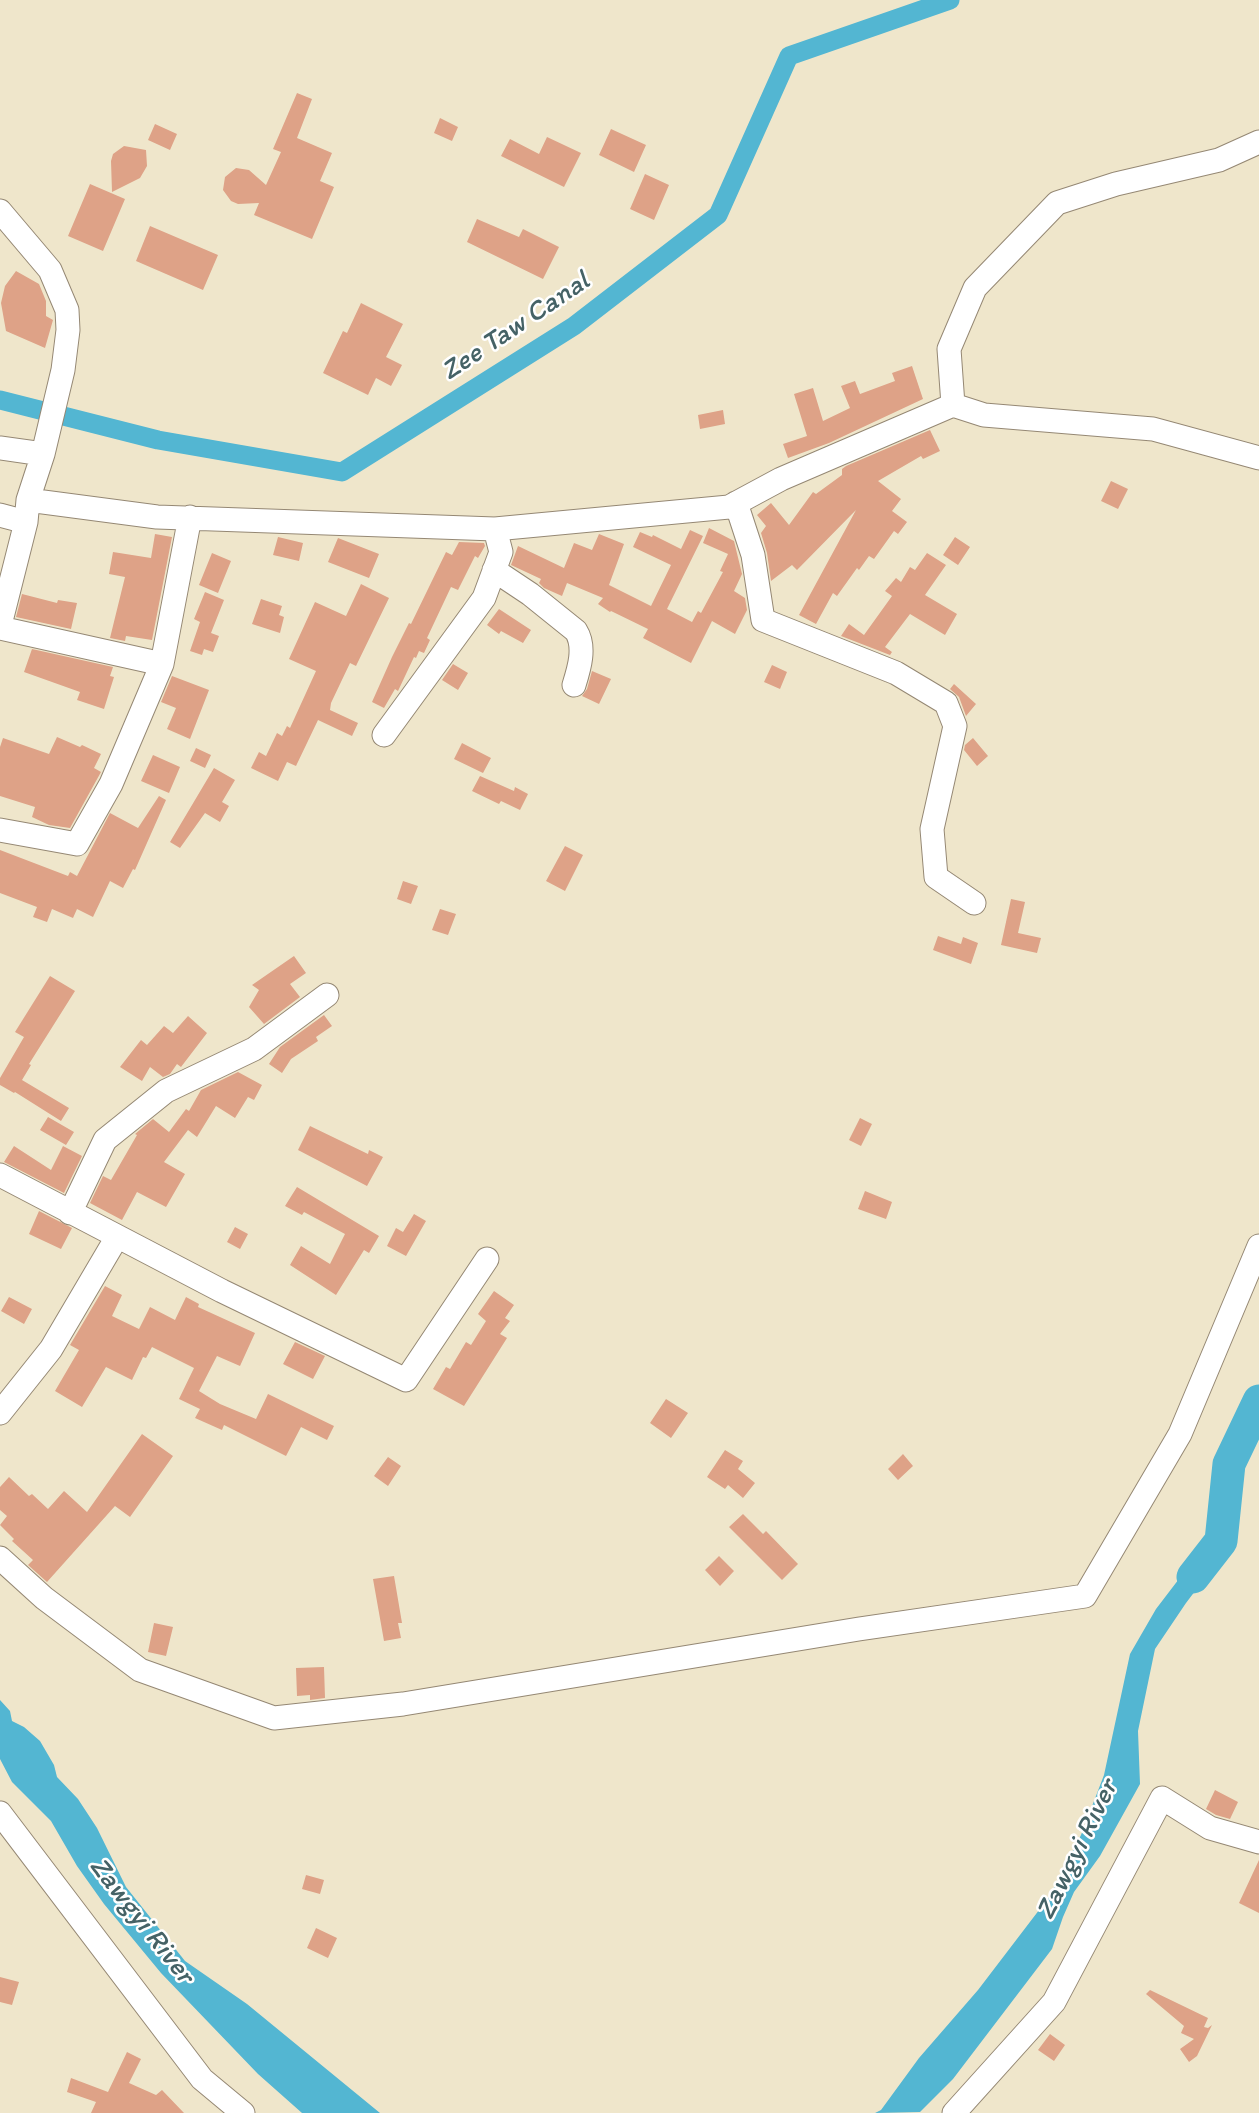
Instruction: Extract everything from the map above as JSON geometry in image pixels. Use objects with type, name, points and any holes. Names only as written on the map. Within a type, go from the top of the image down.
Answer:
[{"type":"street","points":[[953,405],[949,349],[975,288],[1057,204],[1116,184],[1219,160],[1259,142]]},
{"type":"street","points":[[0,211],[50,270],[67,310],[68,330],[63,370],[0,627],[162,664]]},
{"type":"street","points":[[0,515],[27,511],[495,529],[729,507],[781,479],[953,405],[984,415],[1153,429],[1259,458]]},
{"type":"street","points":[[0,448],[46,444]]},
{"type":"street","points":[[736,503],[753,555],[763,620],[896,673],[946,702],[955,726],[932,829],[933,860],[936,877],[974,904]]},
{"type":"street","points":[[0,830],[77,844],[111,784],[162,664],[190,517]]},
{"type":"street","points":[[384,735],[484,598],[501,552],[495,529]]},
{"type":"street","points":[[494,570],[530,594],[576,631],[580,638],[580,666],[574,685]]},
{"type":"street","points":[[70,1213],[105,1140],[166,1091],[254,1049],[327,995]]},
{"type":"street","points":[[0,1175],[117,1237],[406,1380],[487,1259]]},
{"type":"street","points":[[0,1413],[51,1349],[117,1237]]},
{"type":"street","points":[[0,1558],[44,1598],[140,1670],[274,1718],[403,1704],[859,1629],[1085,1596],[1180,1434],[1259,1246]]},
{"type":"street","points":[[954,2113],[1054,2002],[1162,1798],[1210,1828],[1259,1842]]},
{"type":"street","points":[[0,1813],[10,1842],[202,2079],[243,2113]]},
{"type":"water","points":[[1211,1537],[1230,1545],[1155,1649],[1138,1731],[1140,1784],[1100,1856],[1074,1892],[1052,1949],[953,2079],[920,2112],[875,2113],[881,2110],[919,2058],[978,1990],[1049,1897],[1081,1835],[1104,1775],[1130,1654],[1156,1609]]},
{"type":"water","points":[[0,1700],[10,1711],[12,1721],[40,1741],[54,1765],[57,1777],[78,1799],[97,1828],[126,1887],[185,1961],[247,2004],[380,2113],[302,2113],[258,2074],[161,1973],[104,1904],[77,1866],[51,1821],[12,1782],[0,1759]]},
{"type":"building","points":[[297,93],[312,99],[297,138],[332,153],[320,181],[334,187],[312,239],[254,215],[259,203],[238,204],[231,201],[223,190],[225,177],[236,168],[249,170],[266,185],[281,152],[273,149]]},
{"type":"building","points":[[440,118],[458,127],[452,141],[434,133]]},
{"type":"building","points":[[155,124],[177,134],[170,150],[148,140]]},
{"type":"building","points":[[611,129],[646,145],[634,172],[599,155]]},
{"type":"building","points":[[547,137],[581,153],[564,187],[501,156],[510,139],[539,154]]},
{"type":"building","points":[[124,146],[146,150],[147,166],[140,178],[112,192],[111,161],[113,154]]},
{"type":"building","points":[[645,174],[669,185],[654,220],[630,209]]},
{"type":"building","points":[[90,184],[125,199],[103,251],[68,236]]},
{"type":"building","points":[[477,219],[519,237],[523,229],[559,247],[543,279],[467,242]]},
{"type":"building","points":[[150,226],[218,255],[203,290],[136,261]]},
{"type":"building","points":[[16,271],[39,284],[46,301],[46,316],[53,320],[45,348],[6,331],[1,303],[5,286]]},
{"type":"building","points":[[361,303],[403,324],[386,357],[402,365],[391,386],[376,378],[368,395],[323,373],[343,331],[347,333]]},
{"type":"building","points":[[912,366],[923,399],[829,443],[788,458],[783,444],[807,436],[794,394],[813,388],[823,421],[850,408],[841,386],[855,381],[860,394],[895,381],[892,373]]},
{"type":"building","points":[[723,410],[725,424],[700,429],[698,415]]},
{"type":"building","points":[[930,430],[940,451],[923,459],[921,456],[878,481],[901,499],[892,511],[907,522],[898,534],[894,531],[874,559],[869,556],[859,570],[857,568],[837,596],[833,593],[816,624],[799,615],[856,510],[797,570],[792,565],[771,581],[761,533],[766,526],[757,515],[771,503],[789,525],[813,492],[816,494],[842,475],[842,469],[846,466]]},
{"type":"building","points":[[1111,481],[1128,489],[1118,509],[1101,501]]},
{"type":"building","points":[[709,528],[734,541],[742,574],[734,591],[745,598],[747,610],[735,634],[712,621],[691,663],[643,638],[648,629],[598,604],[603,598],[567,583],[562,596],[544,588],[539,583],[541,579],[511,565],[518,546],[564,568],[574,543],[592,550],[599,534],[624,544],[609,585],[651,606],[671,565],[633,547],[640,532],[652,537],[653,535],[681,549],[690,530],[703,536],[667,609],[692,622],[698,611],[701,613],[723,572],[720,571],[728,554],[703,543]]},
{"type":"building","points":[[155,534],[172,537],[152,640],[126,636],[125,641],[110,638],[125,577],[109,574],[113,552],[151,558]]},
{"type":"building","points":[[278,537],[303,543],[299,561],[273,555]]},
{"type":"building","points":[[955,537],[970,547],[958,565],[943,555]]},
{"type":"building","points":[[338,538],[379,554],[369,578],[328,562]]},
{"type":"building","points":[[459,542],[484,543],[485,546],[478,558],[475,556],[458,590],[451,587],[427,638],[430,640],[424,653],[419,651],[416,658],[414,657],[398,691],[395,689],[384,708],[372,702],[392,657],[446,552],[452,555]]},
{"type":"building","points":[[212,553],[231,561],[218,593],[199,585]]},
{"type":"building","points":[[927,553],[946,565],[925,595],[957,614],[945,635],[910,614],[885,647],[892,652],[890,655],[841,636],[849,624],[864,635],[892,596],[885,591],[896,578],[901,582],[910,567],[915,570]]},
{"type":"building","points":[[361,584],[389,598],[356,666],[350,663],[331,703],[330,710],[358,723],[352,736],[318,720],[296,766],[287,762],[278,781],[251,768],[259,752],[266,756],[277,733],[282,736],[287,726],[290,728],[316,671],[289,659],[315,602],[346,616]]},
{"type":"building","points":[[205,592],[224,600],[211,633],[219,636],[213,652],[204,649],[202,655],[190,651],[200,622],[194,619]]},
{"type":"building","points":[[22,594],[57,603],[58,600],[77,603],[71,629],[16,617]]},
{"type":"building","points":[[261,599],[282,606],[279,615],[284,617],[280,633],[252,624]]},
{"type":"building","points":[[499,609],[531,630],[523,643],[501,631],[499,634],[487,625]]},
{"type":"building","points":[[32,649],[113,667],[110,676],[114,677],[104,709],[77,700],[80,692],[24,672]]},
{"type":"building","points":[[453,664],[468,673],[458,690],[442,680]]},
{"type":"building","points":[[772,665],[787,672],[780,689],[764,682]]},
{"type":"building","points":[[592,671],[611,679],[599,704],[582,696]]},
{"type":"building","points":[[172,676],[209,690],[190,739],[167,729],[176,708],[161,702]]},
{"type":"building","points":[[954,684],[976,704],[966,716],[959,697],[950,689]]},
{"type":"building","points":[[57,737],[101,754],[94,768],[101,772],[70,828],[49,825],[32,817],[35,807],[0,796],[0,747],[3,738],[49,754]]},
{"type":"building","points":[[973,738],[988,756],[977,766],[964,750],[965,745]]},
{"type":"building","points":[[462,743],[491,758],[483,773],[454,759]]},
{"type":"building","points":[[196,748],[211,755],[205,768],[190,761]]},
{"type":"building","points":[[153,755],[180,767],[169,793],[141,781]]},
{"type":"building","points":[[214,768],[235,780],[222,802],[229,806],[220,822],[205,813],[180,848],[170,842]]},
{"type":"building","points":[[480,776],[514,791],[515,787],[528,794],[520,810],[501,801],[499,804],[472,791]]},
{"type":"building","points":[[159,796],[166,800],[135,870],[133,869],[123,888],[110,881],[93,917],[77,909],[73,918],[52,909],[47,922],[33,917],[37,907],[0,893],[0,850],[68,876],[70,872],[77,876],[110,813],[138,828]]},
{"type":"building","points":[[565,846],[583,855],[565,891],[546,881]]},
{"type":"building","points":[[403,881],[418,886],[411,904],[397,899]]},
{"type":"building","points":[[1011,899],[1025,902],[1018,933],[1041,938],[1037,953],[1001,945]]},
{"type":"building","points":[[440,909],[456,914],[448,935],[432,930]]},
{"type":"building","points":[[938,936],[961,944],[963,937],[978,943],[971,964],[933,950]]},
{"type":"building","points":[[294,956],[306,973],[290,984],[300,997],[264,1024],[249,1007],[259,990],[252,985]]},
{"type":"building","points":[[50,976],[75,991],[29,1064],[31,1065],[22,1080],[69,1108],[61,1121],[0,1085],[0,1078],[24,1037],[15,1032]]},
{"type":"building","points":[[324,1015],[332,1026],[316,1037],[318,1041],[291,1059],[282,1073],[269,1064],[280,1047]]},
{"type":"building","points":[[188,1016],[207,1033],[181,1067],[177,1064],[170,1074],[163,1077],[150,1067],[142,1081],[120,1067],[141,1040],[147,1045],[164,1026],[173,1033]]},
{"type":"building","points":[[238,1072],[262,1085],[254,1100],[248,1097],[235,1118],[216,1106],[197,1137],[188,1130],[164,1162],[185,1174],[166,1207],[137,1192],[122,1220],[90,1203],[103,1176],[111,1180],[137,1135],[135,1134],[153,1119],[169,1132],[186,1109],[189,1111],[201,1090]]},
{"type":"building","points":[[48,1117],[74,1132],[66,1145],[40,1130]]},
{"type":"building","points":[[860,1118],[872,1124],[861,1146],[849,1140]]},
{"type":"building","points":[[310,1126],[368,1154],[369,1150],[383,1157],[367,1186],[298,1150]]},
{"type":"building","points":[[14,1146],[51,1170],[63,1146],[82,1156],[64,1193],[4,1162]]},
{"type":"building","points":[[297,1187],[379,1236],[369,1253],[364,1250],[336,1295],[290,1265],[301,1246],[330,1264],[345,1234],[304,1212],[302,1215],[285,1206]]},
{"type":"building","points":[[865,1191],[892,1202],[886,1219],[858,1209]]},
{"type":"building","points":[[39,1211],[72,1228],[61,1249],[29,1234]]},
{"type":"building","points":[[414,1214],[426,1221],[406,1256],[387,1246],[396,1228],[403,1232]]},
{"type":"building","points":[[235,1227],[248,1234],[240,1249],[227,1242]]},
{"type":"building","points":[[105,1286],[122,1295],[112,1316],[139,1329],[150,1307],[175,1320],[186,1297],[199,1304],[198,1307],[255,1333],[240,1366],[217,1356],[199,1391],[220,1404],[256,1419],[268,1394],[334,1426],[327,1440],[301,1427],[286,1456],[224,1425],[222,1430],[195,1418],[200,1409],[179,1399],[194,1368],[152,1347],[146,1358],[143,1357],[132,1380],[106,1367],[82,1407],[55,1391],[79,1350],[70,1345]]},
{"type":"building","points":[[494,1291],[514,1305],[505,1318],[510,1321],[500,1334],[507,1338],[464,1406],[433,1389],[446,1367],[450,1369],[466,1342],[471,1345],[486,1321],[478,1314]]},
{"type":"building","points":[[9,1297],[32,1309],[24,1324],[1,1311]]},
{"type":"building","points":[[295,1342],[325,1356],[313,1379],[283,1364]]},
{"type":"building","points":[[666,1399],[688,1413],[671,1438],[650,1423]]},
{"type":"building","points":[[142,1434],[173,1456],[130,1517],[115,1506],[47,1582],[28,1565],[33,1560],[12,1541],[14,1539],[0,1525],[7,1516],[0,1510],[0,1487],[9,1477],[48,1509],[64,1491],[87,1512]]},
{"type":"building","points":[[725,1450],[743,1461],[738,1469],[755,1483],[743,1498],[728,1485],[725,1489],[707,1477]]},
{"type":"building","points":[[903,1454],[913,1466],[898,1480],[888,1469]]},
{"type":"building","points":[[388,1457],[401,1466],[388,1486],[374,1476]]},
{"type":"building","points":[[743,1514],[763,1534],[766,1531],[798,1564],[782,1580],[729,1527]]},
{"type":"building","points":[[719,1556],[734,1571],[720,1586],[705,1570]]},
{"type":"building","points":[[394,1576],[402,1623],[398,1623],[401,1638],[384,1641],[373,1579]]},
{"type":"building","points":[[154,1623],[173,1627],[166,1656],[148,1652]]},
{"type":"building","points":[[324,1667],[325,1698],[310,1700],[310,1695],[297,1696],[296,1668]]},
{"type":"building","points":[[1215,1790],[1238,1802],[1230,1819],[1206,1809]]},
{"type":"building","points":[[1259,1860],[1259,1913],[1239,1903]]},
{"type":"building","points":[[306,1875],[324,1880],[320,1894],[302,1889]]},
{"type":"building","points":[[316,1928],[337,1938],[328,1958],[307,1948]]},
{"type":"building","points":[[0,1977],[19,1982],[12,2005],[0,2002]]},
{"type":"building","points":[[1150,1990],[1208,2018],[1204,2027],[1212,2025],[1197,2056],[1189,2062],[1180,2049],[1194,2039],[1181,2033],[1184,2026],[1146,1994]]},
{"type":"building","points":[[1050,2034],[1065,2045],[1054,2061],[1038,2050]]},
{"type":"building","points":[[127,2052],[141,2059],[129,2083],[156,2095],[162,2090],[184,2113],[91,2113],[96,2102],[67,2092],[71,2078],[108,2092]]},
{"type":"waterway","name":"Zee Taw Canal","points":[[0,400],[158,440],[342,472],[574,326],[718,215],[789,56],[950,0]]},
{"type":"waterway","name":"Zawgyi River","points":[[1193,1577],[1221,1541],[1229,1464],[1259,1401]]}]
